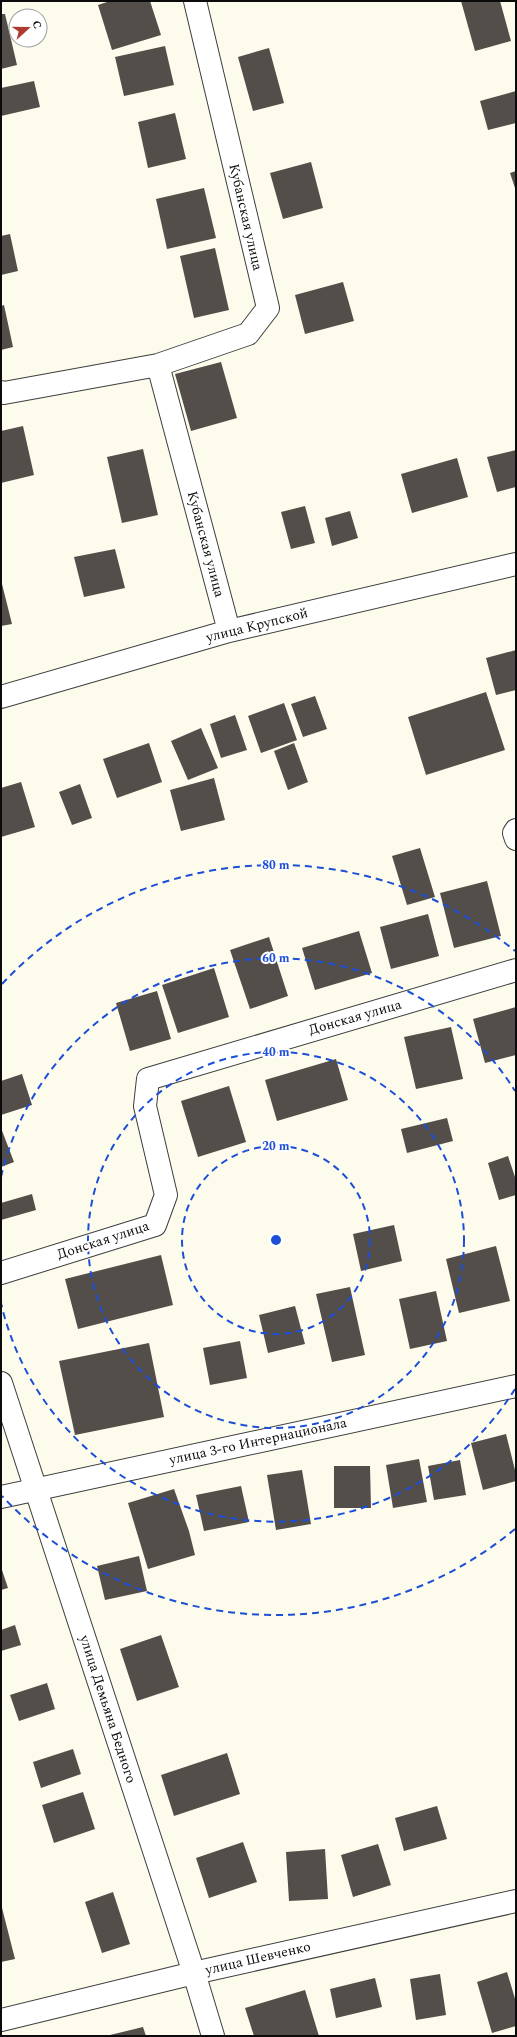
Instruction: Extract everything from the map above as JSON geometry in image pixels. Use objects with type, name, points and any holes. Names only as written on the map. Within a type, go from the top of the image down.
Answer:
[{"type":"street","name":"Кубанская улица","points":[[1,392],[4,393],[158,365],[248,334],[268,308],[195,1]]},
{"type":"street","name":"Кубанская улица","points":[[158,365],[229,631]]},
{"type":"street","name":"улица Крупской","points":[[1,697],[229,631],[516,564]]},
{"type":"street","points":[[516,830],[514,833],[516,839]]},
{"type":"street","name":"Донская улица","points":[[1,1273],[155,1225],[166,1194],[145,1106],[148,1079],[516,970]]},
{"type":"street","name":"улица Демьяна Бедного","points":[[1,1383],[194,1973],[213,2036]]},
{"type":"street","name":"улица 3-го Интернационала","points":[[1,1497],[516,1386]]},
{"type":"street","name":"улица Шевченко","points":[[1,2020],[194,1973],[516,1901]]},
{"type":"building","points":[[110,1],[150,1],[161,35],[112,50],[98,5]]},
{"type":"building","points":[[461,1],[500,1],[511,41],[475,51]]},
{"type":"building","points":[[1,14],[5,14],[8,27],[8,48],[13,48],[17,65],[1,69]]},
{"type":"building","points":[[165,46],[174,85],[124,96],[115,57]]},
{"type":"building","points":[[269,48],[284,103],[253,111],[238,57]]},
{"type":"building","points":[[34,81],[40,107],[1,116],[1,88]]},
{"type":"building","points":[[516,91],[516,123],[488,130],[480,101]]},
{"type":"building","points":[[175,113],[186,159],[148,168],[138,122]]},
{"type":"building","points":[[311,162],[323,208],[283,219],[270,173]]},
{"type":"building","points":[[516,171],[516,191],[510,173]]},
{"type":"building","points":[[204,188],[216,238],[167,249],[156,199]]},
{"type":"building","points":[[10,234],[18,271],[1,275],[1,236]]},
{"type":"building","points":[[215,248],[229,310],[194,318],[180,256]]},
{"type":"building","points":[[343,282],[354,321],[305,334],[295,295]]},
{"type":"building","points":[[4,305],[13,347],[1,350],[1,306]]},
{"type":"building","points":[[221,362],[237,418],[191,431],[175,374]]},
{"type":"building","points":[[23,426],[34,475],[1,483],[1,431]]},
{"type":"building","points":[[143,449],[158,515],[122,523],[107,457]]},
{"type":"building","points":[[516,450],[516,487],[497,492],[487,457]]},
{"type":"building","points":[[457,458],[468,497],[412,513],[401,474]]},
{"type":"building","points":[[305,506],[315,543],[291,549],[281,512]]},
{"type":"building","points":[[350,511],[358,538],[332,546],[325,518]]},
{"type":"building","points":[[115,549],[125,588],[84,597],[74,557]]},
{"type":"building","points":[[1,580],[12,624],[1,626]]},
{"type":"building","points":[[516,650],[516,690],[496,695],[486,658]]},
{"type":"building","points":[[486,692],[505,750],[426,775],[408,717]]},
{"type":"building","points":[[315,696],[327,729],[303,737],[291,704]]},
{"type":"building","points":[[284,703],[297,740],[261,753],[248,716]]},
{"type":"building","points":[[235,715],[247,750],[221,758],[210,724]]},
{"type":"building","points":[[201,728],[218,768],[188,780],[171,741]]},
{"type":"building","points":[[149,743],[162,782],[117,798],[103,759]]},
{"type":"building","points":[[294,743],[308,782],[288,790],[274,751]]},
{"type":"building","points":[[214,778],[225,820],[181,831],[170,790]]},
{"type":"building","points":[[21,782],[35,827],[1,837],[1,788]]},
{"type":"building","points":[[80,784],[92,818],[72,825],[59,792]]},
{"type":"building","points":[[420,848],[435,897],[407,905],[392,856]]},
{"type":"building","points":[[487,881],[501,936],[454,948],[440,893]]},
{"type":"building","points":[[428,914],[439,956],[391,969],[380,927]]},
{"type":"building","points":[[359,931],[372,973],[315,990],[302,948]]},
{"type":"building","points":[[269,937],[288,996],[250,1009],[230,950]]},
{"type":"building","points":[[214,968],[229,1017],[178,1033],[162,985]]},
{"type":"building","points":[[157,991],[171,1039],[130,1051],[116,1003]]},
{"type":"building","points":[[516,1007],[516,1055],[485,1063],[473,1019]]},
{"type":"building","points":[[451,1027],[463,1079],[416,1089],[404,1037]]},
{"type":"building","points":[[336,1059],[348,1100],[277,1121],[265,1080]]},
{"type":"building","points":[[22,1074],[32,1105],[1,1115],[1,1081]]},
{"type":"building","points":[[229,1086],[246,1142],[198,1157],[181,1101]]},
{"type":"building","points":[[447,1118],[453,1141],[407,1153],[401,1129]]},
{"type":"building","points":[[1,1128],[14,1162],[1,1167]]},
{"type":"building","points":[[508,1156],[516,1180],[516,1195],[499,1200],[488,1163]]},
{"type":"building","points":[[32,1194],[36,1210],[1,1220],[1,1203]]},
{"type":"building","points":[[394,1225],[402,1261],[361,1271],[353,1234]]},
{"type":"building","points":[[496,1246],[510,1301],[459,1313],[446,1259]]},
{"type":"building","points":[[161,1255],[173,1305],[78,1329],[65,1279]]},
{"type":"building","points":[[350,1287],[365,1355],[332,1362],[316,1294]]},
{"type":"building","points":[[436,1291],[447,1341],[410,1349],[399,1299]]},
{"type":"building","points":[[295,1306],[305,1344],[268,1353],[259,1315]]},
{"type":"building","points":[[240,1341],[247,1378],[210,1385],[203,1348]]},
{"type":"building","points":[[149,1343],[164,1417],[75,1435],[59,1361]]},
{"type":"building","points":[[506,1434],[516,1474],[516,1481],[483,1490],[471,1443]]},
{"type":"building","points":[[419,1459],[427,1502],[393,1508],[386,1465]]},
{"type":"building","points":[[460,1460],[466,1495],[434,1500],[428,1466]]},
{"type":"building","points":[[334,1466],[370,1466],[371,1508],[334,1508]]},
{"type":"building","points":[[302,1470],[311,1524],[276,1530],[267,1475]]},
{"type":"building","points":[[241,1486],[249,1522],[204,1531],[196,1495]]},
{"type":"building","points":[[174,1489],[189,1531],[195,1555],[148,1569],[128,1503]]},
{"type":"building","points":[[139,1556],[147,1591],[105,1600],[97,1566]]},
{"type":"building","points":[[1,1567],[8,1588],[1,1590]]},
{"type":"building","points":[[15,1625],[21,1645],[1,1651],[1,1630]]},
{"type":"building","points":[[161,1635],[179,1687],[137,1701],[120,1649]]},
{"type":"building","points":[[47,1683],[55,1709],[19,1721],[10,1695]]},
{"type":"building","points":[[73,1749],[81,1774],[41,1788],[33,1762]]},
{"type":"building","points":[[227,1753],[240,1794],[174,1816],[161,1775]]},
{"type":"building","points":[[83,1792],[95,1829],[54,1843],[42,1805]]},
{"type":"building","points":[[437,1806],[447,1839],[404,1851],[395,1818]]},
{"type":"building","points":[[243,1842],[257,1882],[209,1898],[196,1858]]},
{"type":"building","points":[[378,1844],[391,1885],[353,1897],[341,1855]]},
{"type":"building","points":[[325,1849],[328,1899],[289,1901],[286,1852]]},
{"type":"building","points":[[113,1892],[130,1944],[102,1953],[85,1902]]},
{"type":"building","points":[[1,1904],[15,1959],[1,1962]]},
{"type":"building","points":[[507,1972],[516,2002],[516,2026],[492,2033],[477,1982]]},
{"type":"building","points":[[440,1974],[446,2015],[416,2020],[410,1979]]},
{"type":"building","points":[[375,1978],[382,2007],[336,2018],[330,1989]]},
{"type":"building","points":[[305,1990],[319,2036],[254,2036],[245,2008]]},
{"type":"building","points":[[143,2027],[146,2036],[110,2036],[110,2035]]}]
